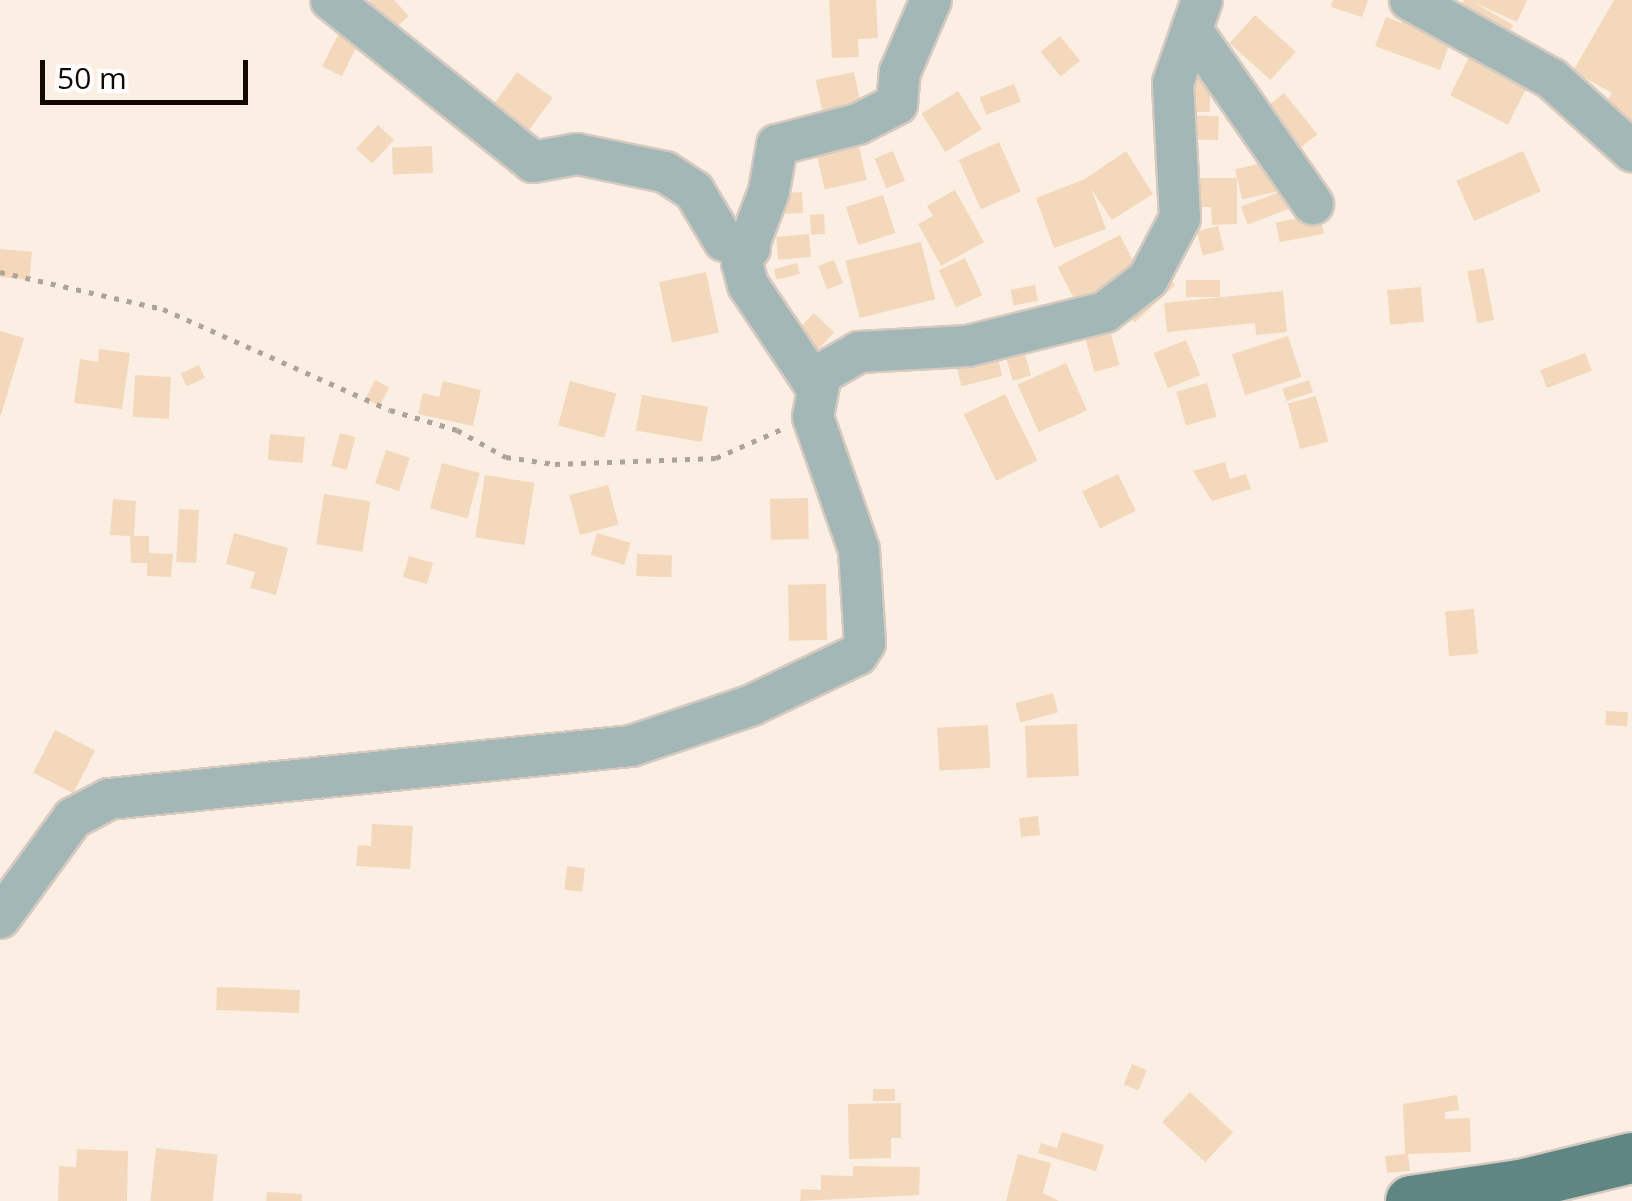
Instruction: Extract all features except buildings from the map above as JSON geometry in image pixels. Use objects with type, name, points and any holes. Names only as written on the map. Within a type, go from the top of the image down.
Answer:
[{"type":"main road","points":[[1410,1201],[1520,1185],[1632,1158]]},
{"type":"street","points":[[330,0],[533,162],[578,154],[664,172],[694,191],[724,241],[750,248]]},
{"type":"street","points":[[0,918],[74,818],[109,800],[631,746],[750,706],[858,655],[865,643],[859,550],[815,402],[748,286],[742,263],[750,248],[776,145],[858,124],[896,104],[900,72],[931,0]]},
{"type":"street","points":[[1410,0],[1552,80],[1632,152]]},
{"type":"street","points":[[815,402],[821,374],[858,352],[993,340],[1105,312],[1138,288],[1164,258],[1180,218],[1172,83],[1197,15]]},
{"type":"street","points":[[1197,15],[1312,204]]},
{"type":"path","points":[[0,272],[163,309],[390,410],[457,430],[506,457],[555,464],[716,458],[815,402]]}]
